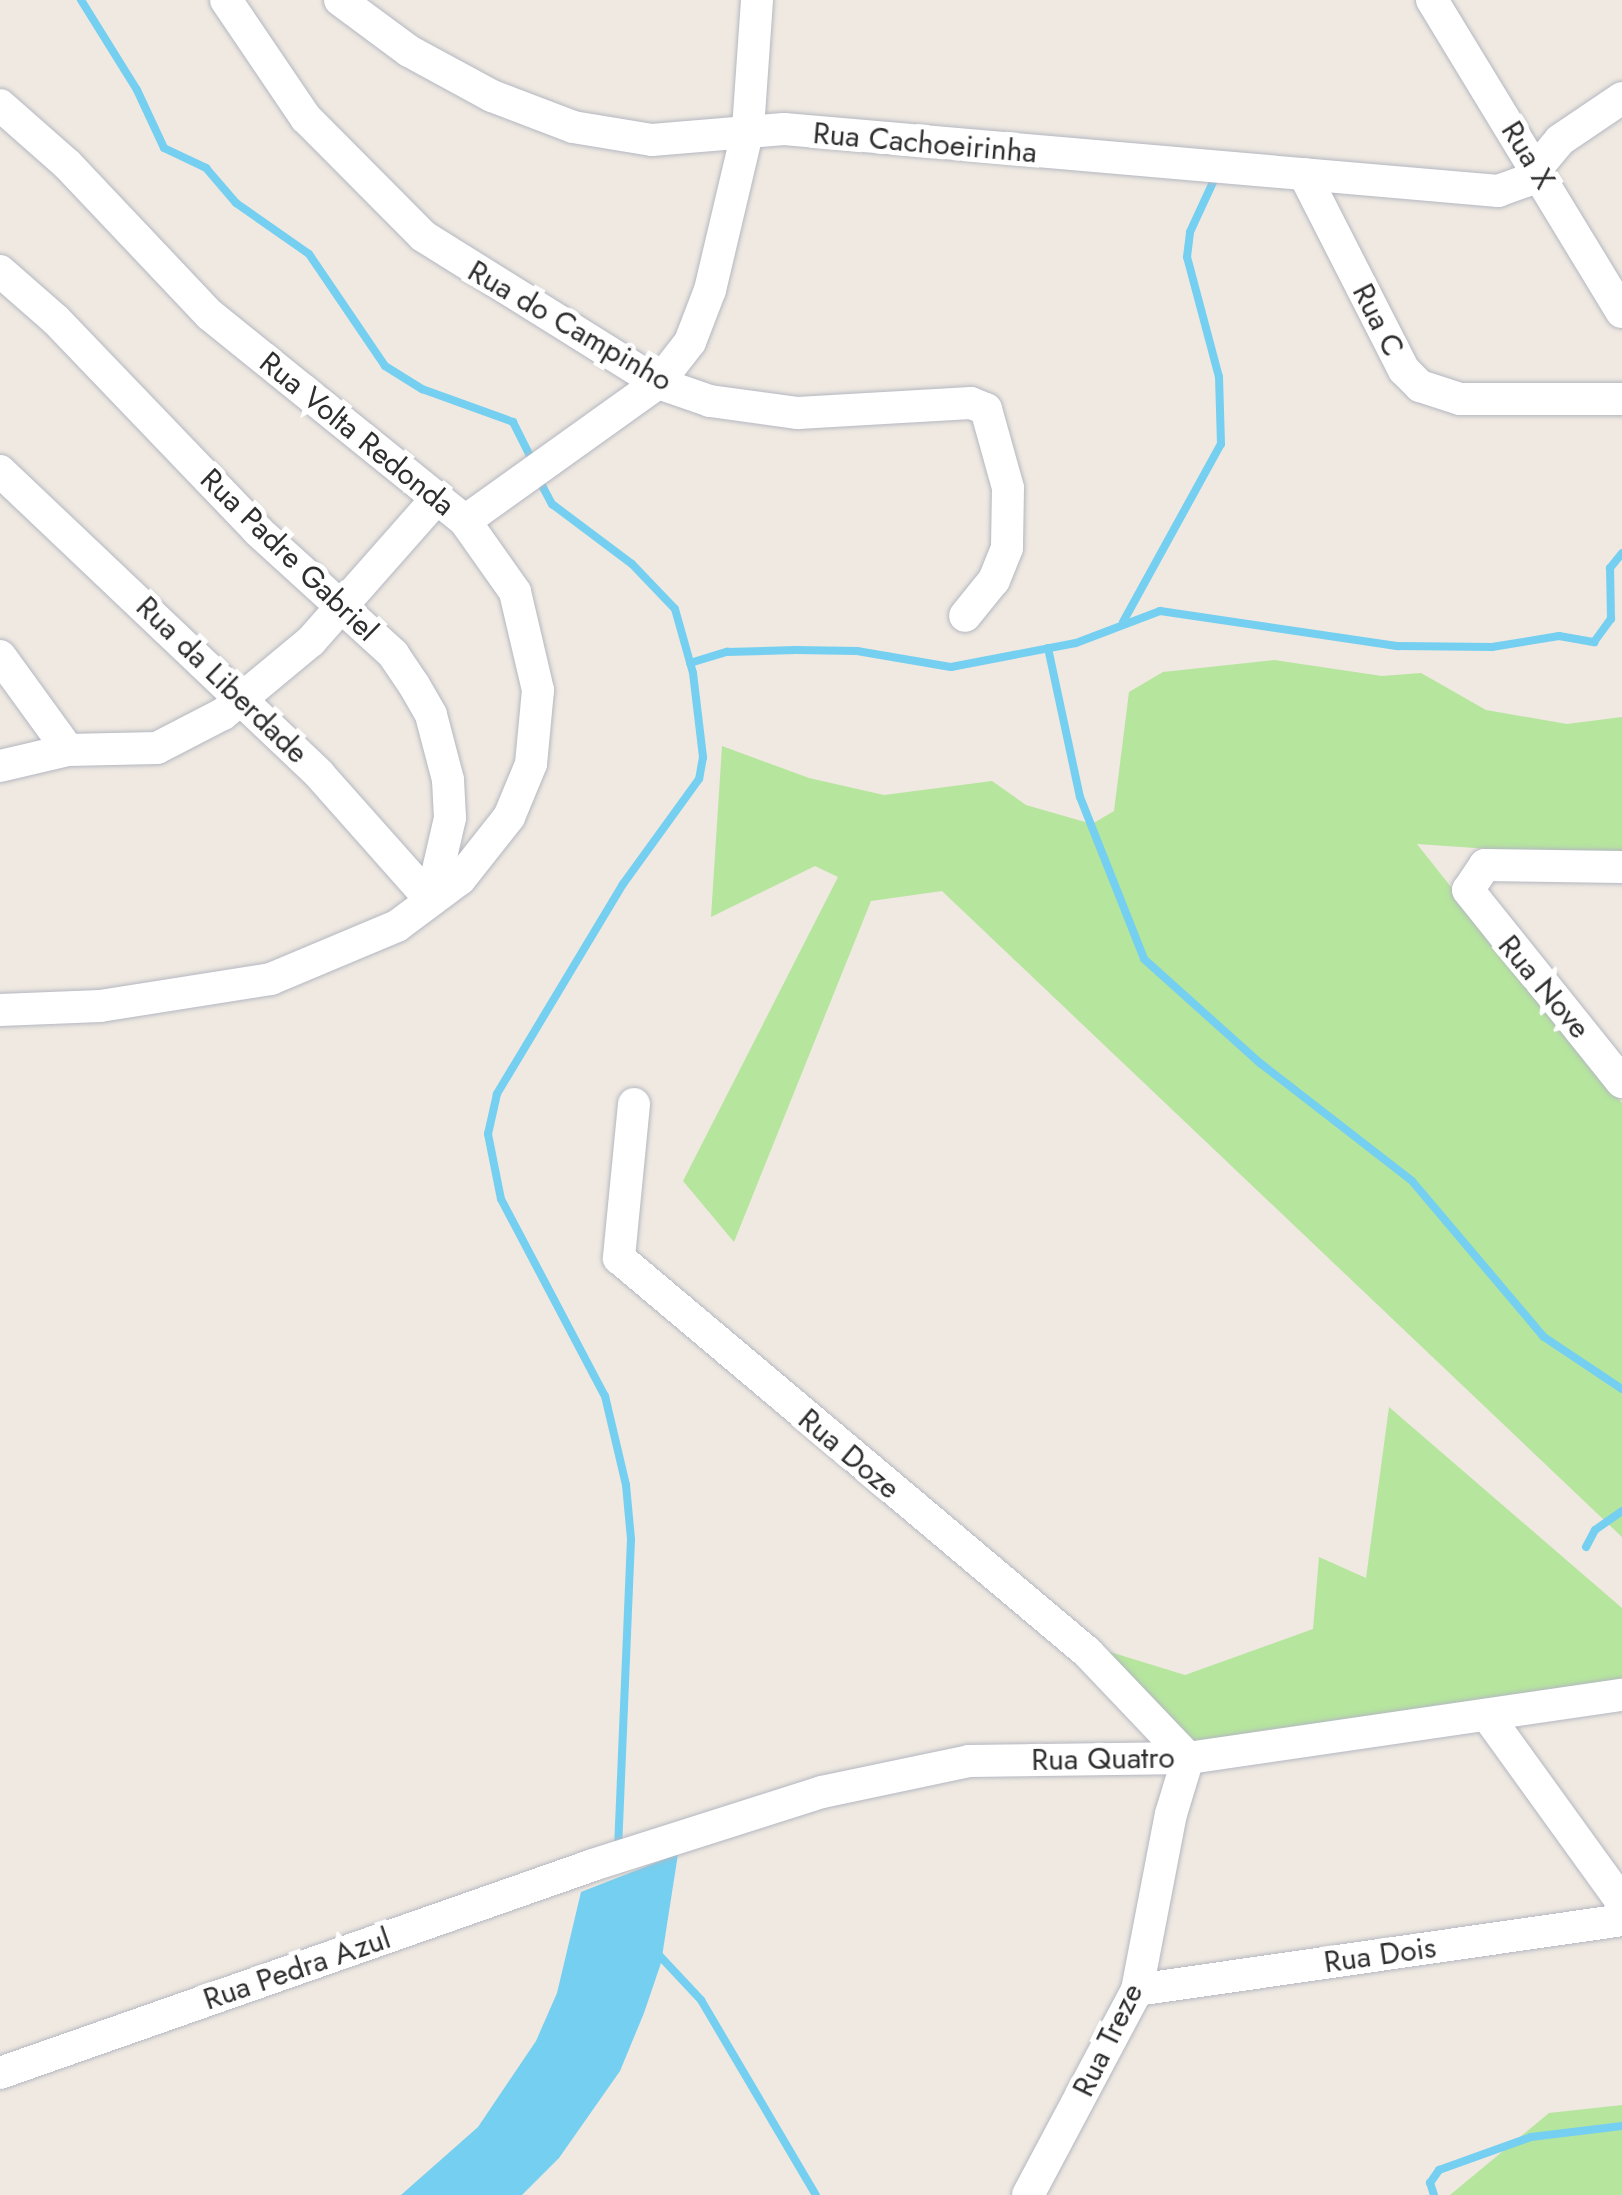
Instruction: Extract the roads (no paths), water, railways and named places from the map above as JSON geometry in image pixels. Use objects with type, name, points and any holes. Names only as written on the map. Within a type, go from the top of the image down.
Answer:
[{"type":"street","name":"Rua do Campinho","points":[[226,0],[306,118],[422,236],[658,383],[710,401],[798,413],[971,402],[986,409],[1008,488],[1007,548],[994,580],[965,616]]},
{"type":"street","name":"Rua Cachoeirinha","points":[[340,0],[409,51],[540,117],[652,140],[748,130],[1498,191],[1538,170]]},
{"type":"street","points":[[465,521],[658,383],[701,320],[748,130],[756,0]]},
{"type":"street","name":"Rua X","points":[[1432,0],[1622,312]]},
{"type":"street","points":[[1538,170],[1560,140],[1622,98]]},
{"type":"street","name":"Rua Volta Redonda","points":[[0,105],[67,164],[210,315],[465,521],[524,616],[538,690],[536,733],[509,817],[472,865],[431,900],[369,942],[271,979],[100,1006],[0,1010]]},
{"type":"street","name":"Rua C","points":[[1304,174],[1404,370],[1420,386],[1460,399],[1622,399]]},
{"type":"street","name":"Rua Padre Gabriel","points":[[0,272],[56,320],[258,531],[344,606],[414,684],[442,748],[450,818],[431,900]]},
{"type":"street","name":"Rua da Liberdade","points":[[0,470],[319,774],[431,900]]},
{"type":"street","points":[[0,766],[68,750],[157,748],[242,700],[344,606],[438,497]]},
{"type":"street","points":[[0,656],[68,750]]},
{"type":"street","name":"Rua Nove","points":[[1622,867],[1484,865],[1468,890],[1622,1082]]},
{"type":"street","name":"Rua Doze","points":[[634,1104],[619,1258],[1088,1653],[1188,1758]]},
{"type":"street","name":"Rua Quatro","points":[[593,1865],[822,1792],[968,1760],[1188,1758],[1622,1695]]},
{"type":"street","points":[[1486,1715],[1622,1902]]},
{"type":"street","name":"Rua Treze","points":[[1028,2195],[1138,1990],[1170,1814],[1188,1758]]},
{"type":"street","name":"Rua Pedra Azul","points":[[0,2074],[593,1865]]},
{"type":"street","name":"Rua Dois","points":[[1138,1990],[1622,1920]]},
{"type":"water","points":[[678,1854],[661,1963],[644,2013],[620,2071],[559,2158],[522,2195],[401,2195],[478,2127],[536,2041],[557,1993],[581,1892]]},
{"type":"waterway","points":[[81,0],[137,90],[164,148],[206,168],[236,203],[309,254],[385,366],[422,389],[513,422],[532,460]]},
{"type":"waterway","points":[[1123,622],[1221,444],[1219,377],[1187,257],[1190,232],[1215,178]]},
{"type":"waterway","points":[[538,478],[552,504],[632,564],[675,609],[693,673],[703,757],[699,779],[623,884],[497,1094],[488,1134],[501,1199],[605,1396],[626,1485],[631,1539],[618,1846]]},
{"type":"waterway","points":[[690,663],[727,652],[796,650],[857,651],[951,667],[1076,643],[1160,611],[1398,646],[1492,647],[1559,636],[1594,642],[1611,619],[1610,568],[1622,553]]},
{"type":"waterway","points":[[1048,648],[1080,797],[1144,959],[1260,1063],[1412,1181],[1544,1337],[1622,1389]]},
{"type":"waterway","points":[[1586,1547],[1595,1530],[1622,1511]]},
{"type":"waterway","points":[[658,1954],[701,2000],[816,2195]]},
{"type":"waterway","points":[[1434,2195],[1430,2183],[1439,2170],[1531,2137],[1622,2126]]}]
